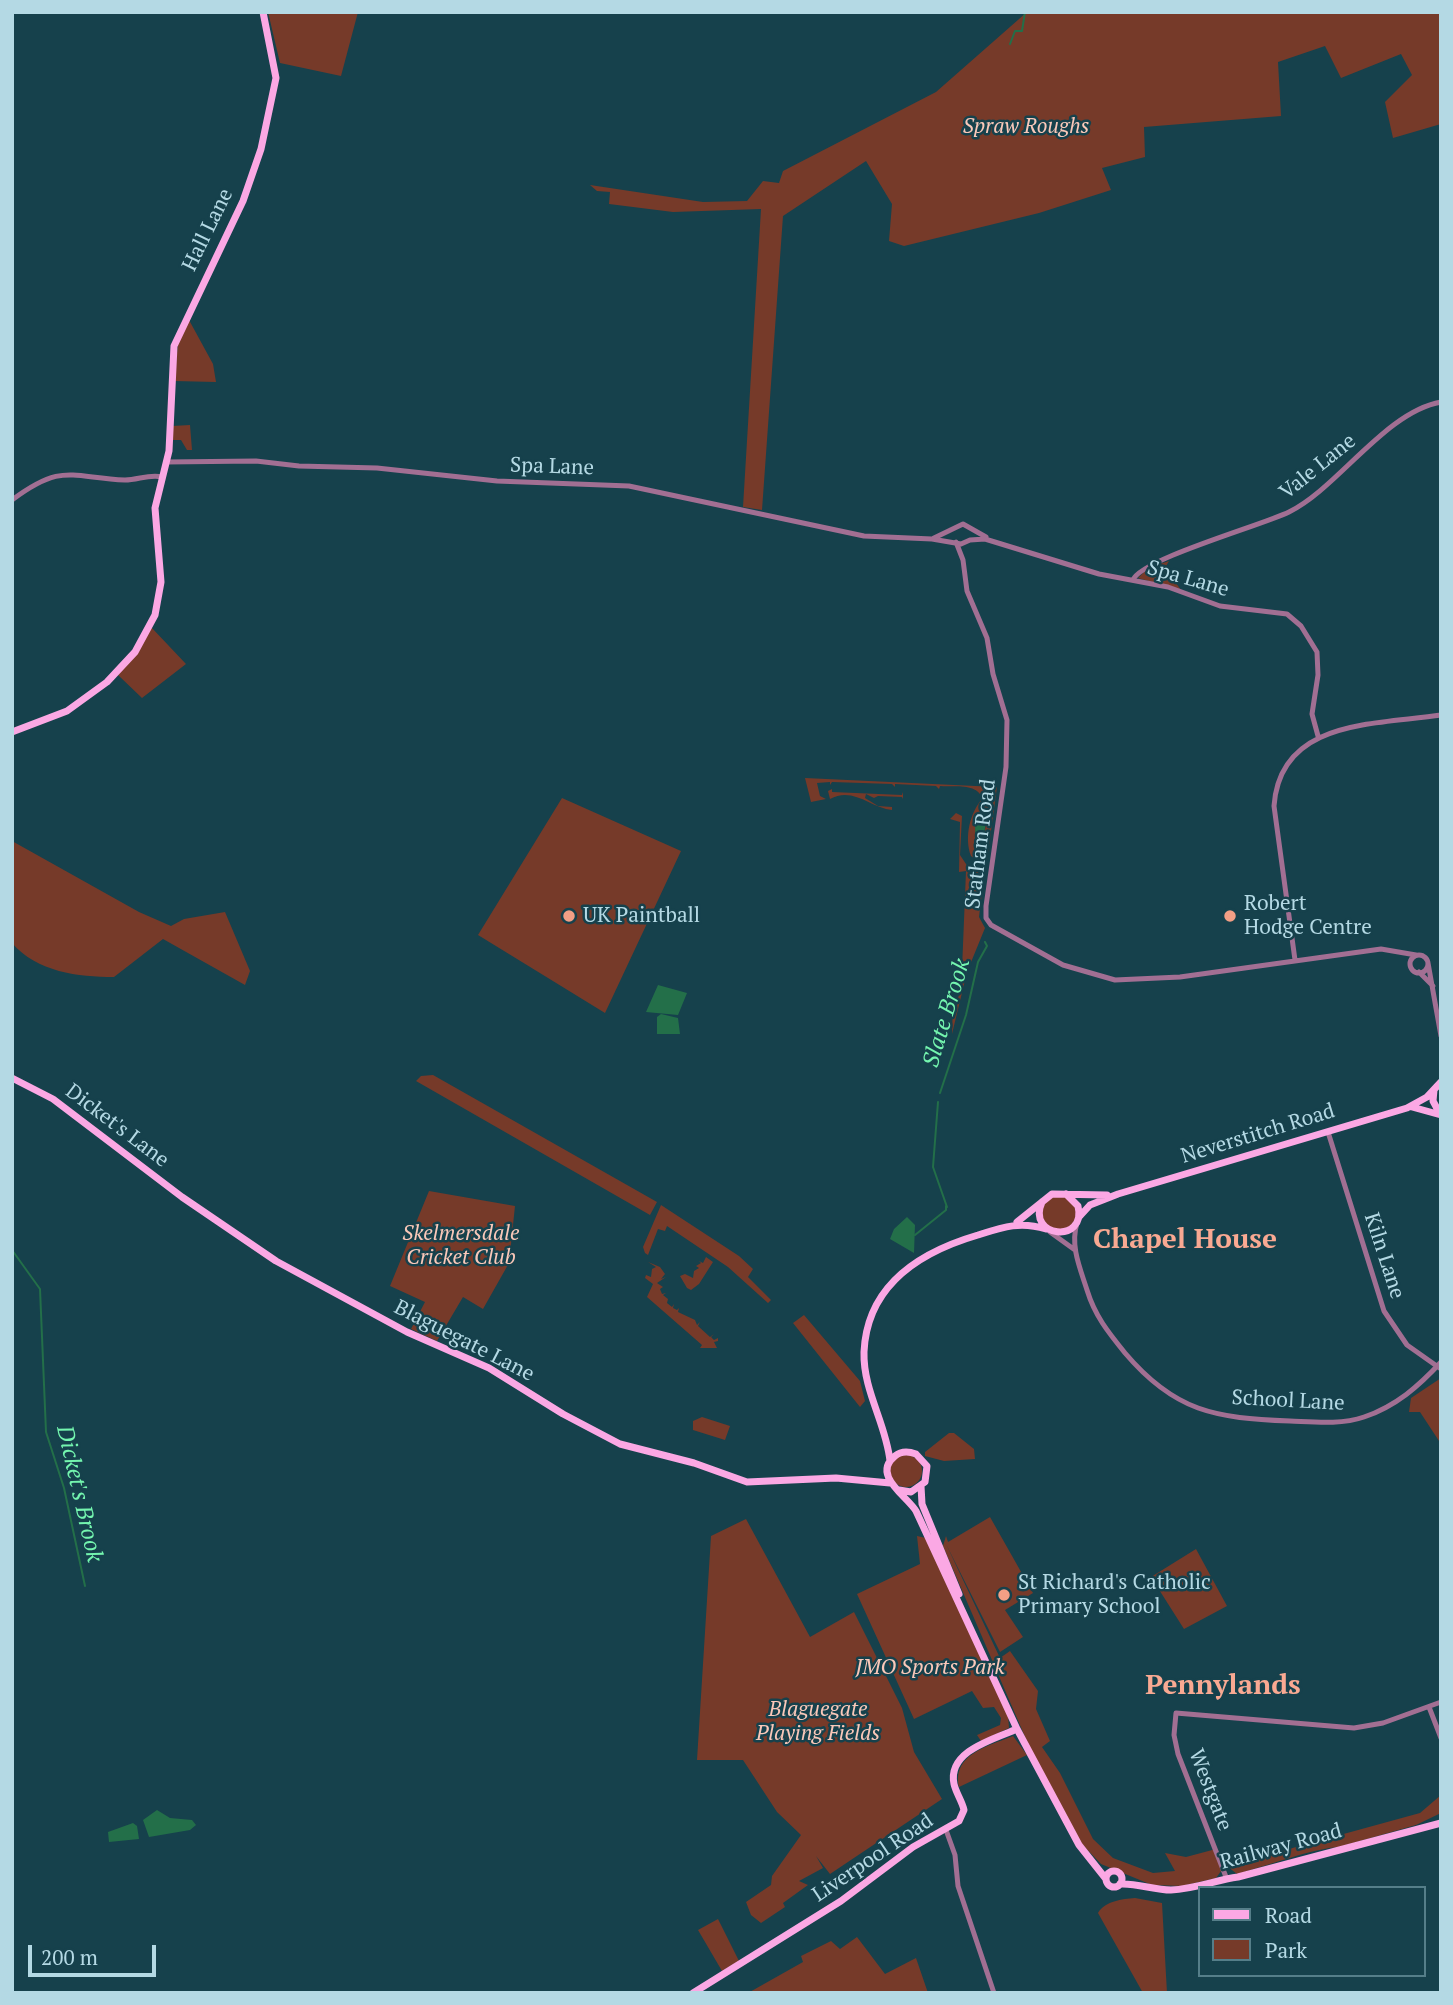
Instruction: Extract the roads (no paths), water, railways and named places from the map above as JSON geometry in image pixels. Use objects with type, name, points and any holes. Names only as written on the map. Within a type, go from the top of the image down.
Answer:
[{"type":"main road","name":"Hall Lane","points":[[12,732],[62,713],[84,700],[126,664],[146,636],[161,591],[154,512],[166,463],[176,340],[249,185],[273,101],[276,64],[263,12]]},
{"type":"main road","name":"Dicket's Lane","points":[[12,1078],[53,1099],[198,1209]]},
{"type":"main road","name":"Neverstitch Road","points":[[1407,1108],[1437,1086]]},
{"type":"main road","points":[[1437,1086],[1433,1101],[1441,1115]]},
{"type":"main road","name":"Neverstitch Road","points":[[1079,1219],[1093,1203],[1118,1194],[1407,1108],[1425,1108],[1441,1115]]},
{"type":"main road","points":[[890,1483],[887,1471],[890,1461],[888,1440],[871,1396],[865,1363],[869,1325],[882,1296],[900,1274],[927,1254],[1013,1225],[1026,1223],[1048,1230],[1070,1231],[1079,1219],[1078,1206],[1066,1194],[1052,1194],[1013,1225]]},
{"type":"main road","name":"Neverstitch Road","points":[[1066,1194],[1118,1194]]},
{"type":"main road","points":[[1043,1201],[1039,1218],[1048,1230]]},
{"type":"main road","name":"Blaguegate Lane","points":[[198,1209],[276,1261],[407,1332],[489,1368],[564,1414],[620,1444],[755,1482],[871,1479]]},
{"type":"main road","points":[[888,1440],[902,1452],[916,1454],[924,1461],[928,1472],[921,1486],[922,1504],[969,1623]]},
{"type":"main road","points":[[890,1461],[902,1452]]},
{"type":"main road","points":[[871,1479],[887,1471]]},
{"type":"main road","points":[[871,1479],[890,1483],[911,1503],[1017,1729],[1079,1845],[1106,1879],[1112,1871]]},
{"type":"main road","points":[[899,1490],[911,1492],[921,1486]]},
{"type":"main road","points":[[924,1528],[928,1518]]},
{"type":"main road","name":"Liverpool Road","points":[[693,1993],[847,1896],[913,1847],[946,1830],[964,1815],[954,1784],[958,1762],[971,1750],[1017,1729]]},
{"type":"main road","name":"Railway Road","points":[[1432,1823],[1441,1816]]},
{"type":"main road","name":"Railway Road","points":[[1200,1886],[1432,1823],[1441,1823]]},
{"type":"main road","points":[[1097,1865],[1122,1875],[1137,1886]]},
{"type":"main road","points":[[1120,1884],[1122,1875]]},
{"type":"main road","name":"Railway Road","points":[[1106,1879],[1112,1887],[1120,1884],[1183,1889],[1198,1886]]},
{"type":"street","name":"Vale Lane","points":[[1133,580],[1137,573],[1175,555],[1294,509],[1393,428],[1428,406],[1441,402]]},
{"type":"street","name":"Spa Lane","points":[[166,463],[256,461],[299,466],[377,468],[489,480],[629,485],[852,534],[956,542]]},
{"type":"street","points":[[12,500],[39,481],[57,474],[124,480],[162,477]]},
{"type":"street","points":[[932,539],[954,528],[963,524],[969,527],[970,540],[961,544],[956,542],[952,536],[954,528]]},
{"type":"street","name":"Spa Lane","points":[[969,527],[992,541],[1088,572],[1168,587],[1220,606],[1276,611],[1296,620],[1311,639],[1318,656],[1312,714],[1318,737]]},
{"type":"street","name":"Spa Lane","points":[[970,540],[992,541]]},
{"type":"street","name":"Statham Road","points":[[962,560],[970,540]]},
{"type":"street","name":"Statham Road","points":[[956,542],[967,591],[987,638],[993,674],[1007,720],[1006,767],[985,906],[988,922],[1063,965],[1115,980],[1180,977],[1381,948],[1416,955]]},
{"type":"street","points":[[1295,960],[1274,806],[1275,789],[1290,758],[1318,737],[1441,715]]},
{"type":"street","points":[[1399,950],[1411,962],[1412,968],[1435,989]]},
{"type":"street","points":[[1411,962],[1416,955],[1424,956],[1428,964],[1435,989],[1441,1035]]},
{"type":"street","points":[[1419,972],[1428,964]]},
{"type":"street","points":[[1437,1086],[1441,1076]]},
{"type":"street","name":"Kiln Lane","points":[[1328,1132],[1384,1311],[1407,1345],[1439,1366]]},
{"type":"street","name":"School Lane","points":[[1079,1219],[1074,1250],[1094,1311],[1105,1328],[1149,1378],[1172,1398],[1196,1407],[1257,1419],[1346,1422],[1368,1416],[1401,1400],[1439,1366]]},
{"type":"street","points":[[1048,1230],[1074,1250]]},
{"type":"street","points":[[1441,1702],[1429,1707],[1441,1738]]},
{"type":"street","name":"Westgate","points":[[1226,1877],[1178,1754],[1174,1735],[1176,1713],[1354,1728],[1383,1723],[1429,1707]]},
{"type":"street","points":[[946,1830],[955,1855],[958,1886],[994,1993]]},
{"type":"waterway","points":[[1010,44],[1015,31],[1022,31],[1025,12]]},
{"type":"waterway","name":"Slate Brook","points":[[940,1093],[966,1015],[978,962],[987,946],[985,942]]},
{"type":"waterway","name":"Slate Brook","points":[[938,1102],[933,1167],[947,1207]]},
{"type":"waterway","points":[[915,1235],[946,1210],[946,1206]]},
{"type":"waterway","name":"Dicket's Brook","points":[[12,1250],[40,1289],[46,1432],[64,1488],[85,1586]]},
{"type":"place","name":"UK Paintball","points":[[569,916]]},
{"type":"place","name":"Robert Hodge Centre","points":[[1230,916]]},
{"type":"place","name":"St Richard's Catholic Primary School","points":[[1004,1595]]},
{"type":"district","name":"Chapel House","points":[[1185,1240]]},
{"type":"district","name":"Pennylands","points":[[1223,1686]]},
{"type":"park label","name":"Spraw Roughs","points":[[1026,127]]},
{"type":"park label","name":"Skelmersdale Cricket Club","points":[[461,1246]]},
{"type":"park label","name":"JMO Sports Park","points":[[930,1668]]},
{"type":"park label","name":"Blaguegate Playing Fields","points":[[818,1722]]}]
